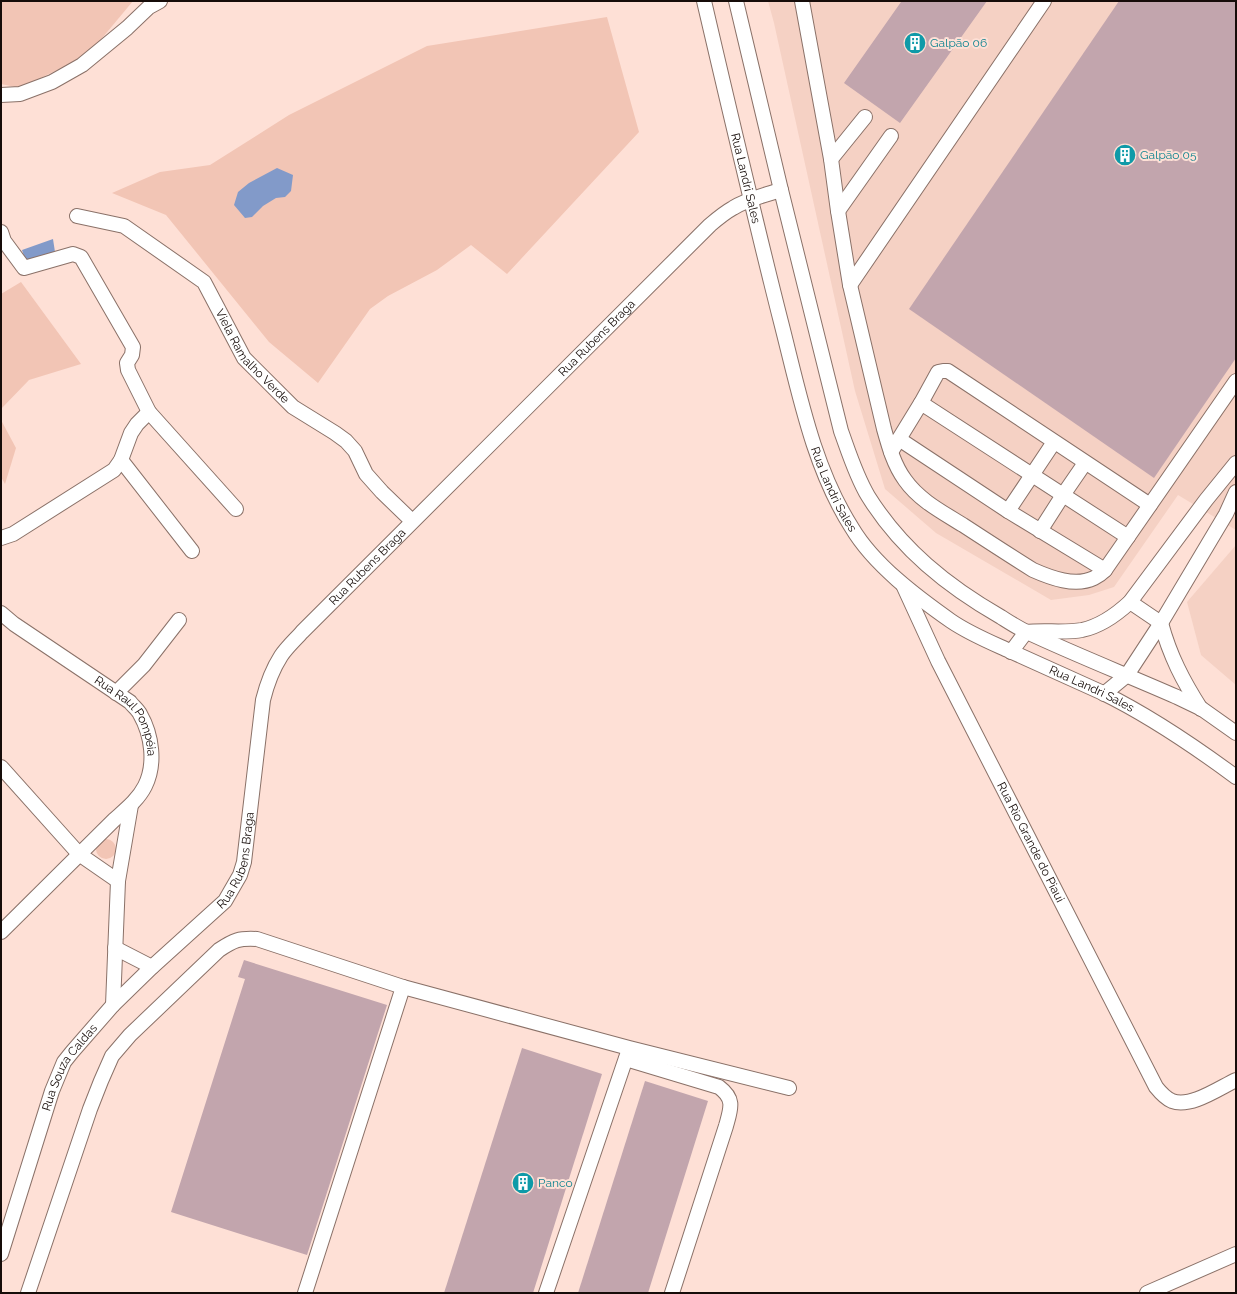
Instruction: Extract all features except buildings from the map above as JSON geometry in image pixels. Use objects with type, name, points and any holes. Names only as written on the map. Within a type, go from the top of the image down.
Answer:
[{"type":"street","points":[[1,95],[20,94],[52,82],[82,65],[149,8],[160,1]]},
{"type":"street","name":"Rua Landri Sales","points":[[704,1],[750,200],[806,418],[827,478],[840,509],[853,531],[872,554],[903,585],[953,623],[980,638],[1104,694],[1168,729],[1236,777]]},
{"type":"street","points":[[736,1],[841,431],[852,462],[867,494],[887,524],[920,560],[975,602],[1026,632],[1202,709],[1236,733]]},
{"type":"street","points":[[802,1],[831,159],[850,285],[884,429],[891,452],[896,466],[905,481],[918,495],[934,507],[1033,570],[1062,580],[1078,582],[1094,578],[1105,570],[1236,381]]},
{"type":"street","points":[[850,285],[1044,1]]},
{"type":"street","points":[[831,159],[864,116]]},
{"type":"street","points":[[838,211],[891,136]]},
{"type":"street","name":"Rua Rubens Braga","points":[[113,1006],[225,901],[240,875],[244,862],[263,700],[273,668],[282,654],[412,521],[710,225],[734,207],[781,190]]},
{"type":"street","name":"Viela Ramalho Verde","points":[[77,216],[124,226],[204,282],[244,358],[293,407],[335,432],[346,441],[355,451],[366,474],[412,521]]},
{"type":"street","points":[[2,239],[24,268],[73,254],[81,257],[132,347],[132,355],[127,363],[128,370],[149,412],[236,509]]},
{"type":"street","points":[[891,452],[938,372],[948,371],[1150,505]]},
{"type":"street","points":[[921,403],[1128,537]]},
{"type":"street","points":[[1,538],[13,534],[114,470],[121,460],[130,433],[149,412]]},
{"type":"street","points":[[899,439],[1008,511],[1105,570]]},
{"type":"street","points":[[1008,511],[1033,476],[1054,442]]},
{"type":"street","points":[[121,460],[192,551]]},
{"type":"street","points":[[1040,531],[1085,463]]},
{"type":"street","points":[[1026,632],[1081,630],[1100,624],[1118,613],[1130,602],[1206,500],[1236,463]]},
{"type":"street","points":[[1104,694],[1127,675],[1161,623],[1226,514],[1236,492]]},
{"type":"street","name":"Rua Rio Grande do Piaui","points":[[903,585],[942,668],[1152,1079],[1163,1096],[1171,1101],[1180,1103],[1190,1102],[1236,1080]]},
{"type":"street","points":[[1130,602],[1161,623],[1167,644],[1176,666],[1185,684],[1202,709]]},
{"type":"street","name":"Rua Raul Pompéia","points":[[1,613],[14,624],[130,702],[140,713],[147,730],[151,745],[152,759],[150,773],[145,786],[131,805],[79,854],[1,932]]},
{"type":"street","points":[[116,693],[144,665],[179,620]]},
{"type":"street","points":[[1011,652],[1026,632]]},
{"type":"street","points":[[1,767],[79,854],[118,882]]},
{"type":"street","points":[[113,1006],[118,882],[131,805]]},
{"type":"street","points":[[28,1293],[90,1109],[100,1081],[112,1056],[130,1035],[219,950],[233,941],[244,938],[257,939],[403,987],[628,1054],[719,1086],[730,1100],[730,1111],[672,1293]]},
{"type":"street","points":[[115,948],[152,968]]},
{"type":"street","points":[[305,1293],[403,987]]},
{"type":"street","name":"Rua Souza Caldas","points":[[1,1254],[52,1092],[64,1062],[113,1006]]},
{"type":"street","points":[[628,1054],[789,1088]]},
{"type":"street","points":[[546,1293],[628,1054]]},
{"type":"street","points":[[1147,1293],[1236,1254]]},
{"type":"shaded area","points":[[1,1],[133,1],[88,55],[20,88],[1,84]]},
{"type":"shaded area","points":[[768,1],[1236,1],[1236,530],[1178,495],[1114,587],[1089,595],[1051,600],[936,533],[885,489],[855,391]]},
{"type":"shaded area","points":[[607,17],[639,132],[507,274],[471,245],[437,270],[388,296],[370,309],[318,383],[269,342],[166,215],[112,193],[160,172],[210,165],[289,115],[427,46]]},
{"type":"shaded area","points":[[21,282],[81,364],[29,380],[1,409],[1,294]]},
{"type":"shaded area","points":[[1,420],[16,448],[5,484],[1,477]]},
{"type":"shaded area","points":[[1236,545],[1236,685],[1201,655],[1187,602]]},
{"type":"shaded area","points":[[106,839],[113,842],[116,849],[113,856],[106,859],[99,856],[96,849],[99,842]]},
{"type":"water","points":[[277,168],[293,175],[291,191],[285,197],[276,198],[263,206],[252,217],[245,218],[234,205],[238,192],[249,183]]},
{"type":"water","points":[[53,239],[55,252],[26,262],[22,250]]},
{"type":"place","name":"Galpão 06","points":[[915,43]]},
{"type":"place","name":"Galpão 05","points":[[1125,155]]},
{"type":"place","name":"Panco","points":[[523,1183]]}]
